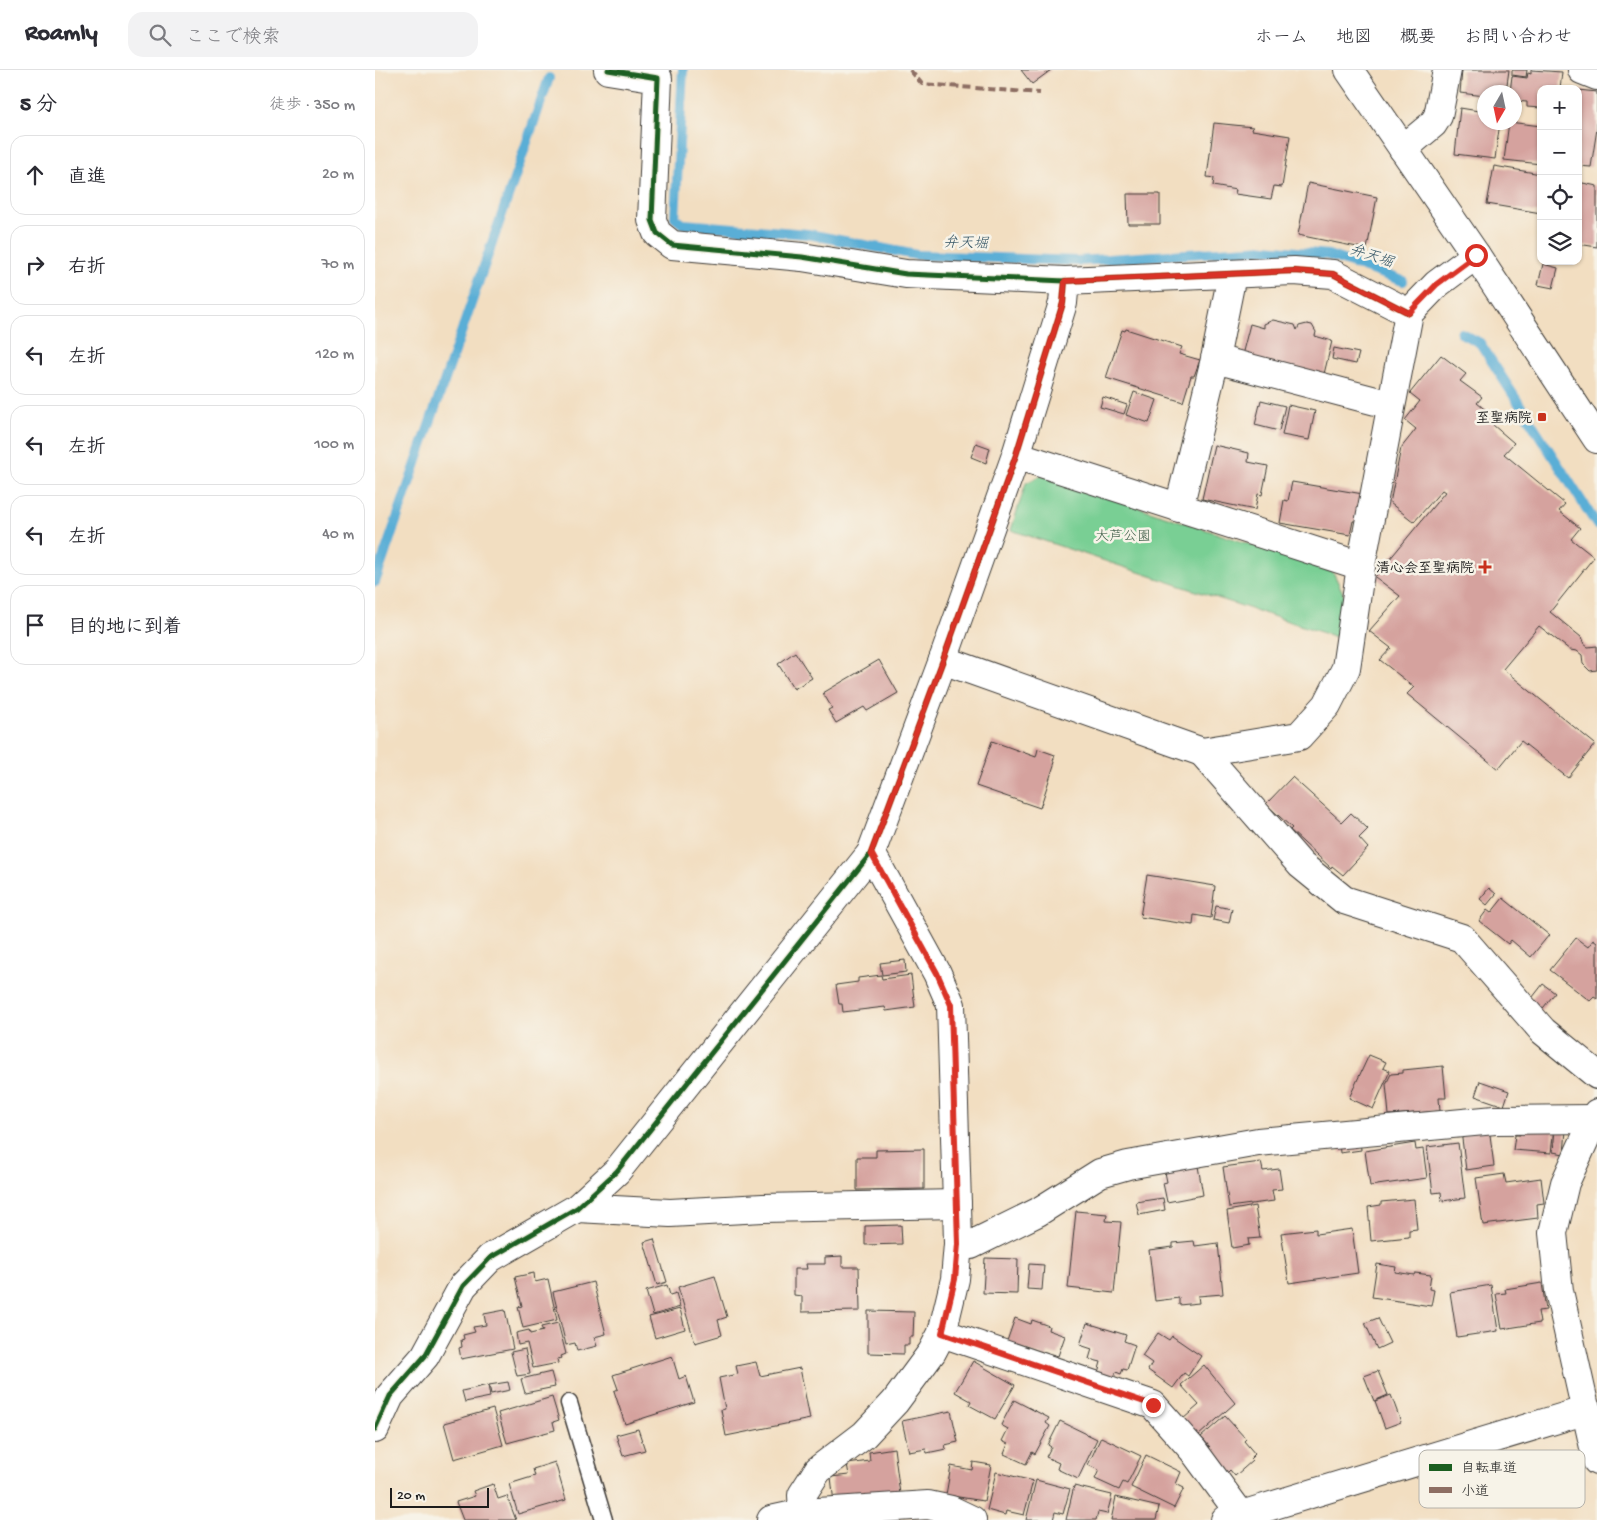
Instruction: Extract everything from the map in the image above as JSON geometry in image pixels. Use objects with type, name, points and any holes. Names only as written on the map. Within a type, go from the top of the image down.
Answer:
[{"type":"street","points":[[608,70],[659,74],[652,220],[657,233],[673,245],[802,257],[906,274],[1065,281],[1295,271],[1333,274],[1409,313]]},
{"type":"street","points":[[1349,70],[1476,255],[1597,439]]},
{"type":"street","points":[[1403,149],[1433,124],[1439,116],[1447,70]]},
{"type":"street","points":[[1582,70],[1597,76]]},
{"type":"street","points":[[1201,752],[1299,736],[1327,704],[1346,668],[1361,566],[1409,313],[1437,284],[1476,255]]},
{"type":"street","points":[[1179,508],[1215,359],[1232,275]]},
{"type":"street","points":[[375,1429],[390,1396],[425,1356],[463,1286],[490,1258],[577,1208],[617,1171],[871,853],[943,660],[1016,455],[1063,303],[1065,281]]},
{"type":"street","points":[[1215,359],[1391,405]]},
{"type":"street","points":[[1016,455],[1361,566]]},
{"type":"street","points":[[943,660],[1201,752],[1301,865],[1344,900],[1462,938],[1543,1032],[1597,1075]]},
{"type":"street","points":[[803,1513],[802,1494],[818,1470],[864,1435],[895,1402],[932,1352],[942,1333],[955,1279],[958,1244],[951,1005],[937,973],[871,853]]},
{"type":"street","points":[[958,1244],[971,1245],[1038,1212],[1100,1173],[1128,1165],[1268,1142],[1495,1120],[1595,1116],[1565,1183],[1553,1233],[1559,1291],[1597,1461]]},
{"type":"street","points":[[577,1208],[670,1213],[763,1208],[957,1204]]},
{"type":"street","points":[[942,1333],[1153,1405],[1193,1450],[1233,1517],[1419,1461]]},
{"type":"street","points":[[1455,1450],[1587,1410]]},
{"type":"street","points":[[771,1520],[803,1513],[928,1505],[951,1510],[972,1520]]},
{"type":"lane","points":[[569,1402],[604,1520]]},
{"type":"green space","name":"大芦公園","points":[[1042,475],[1333,572],[1346,599],[1336,637],[1011,530],[1026,483]]},
{"type":"building","points":[[1021,70],[1051,70],[1032,84]]},
{"type":"building","points":[[1462,70],[1509,70],[1507,85],[1477,85],[1477,95],[1460,93]]},
{"type":"building","points":[[1512,70],[1527,70],[1526,77],[1512,75]]},
{"type":"building","points":[[1531,70],[1562,72],[1560,85],[1537,85],[1537,108],[1527,107],[1527,102],[1522,102],[1522,85],[1511,85],[1512,76],[1527,78],[1528,73],[1531,74]]},
{"type":"building","points":[[1582,90],[1597,92],[1597,129],[1591,167],[1582,166]]},
{"type":"building","points":[[1460,108],[1477,111],[1477,130],[1499,130],[1495,159],[1455,154]]},
{"type":"building","points":[[1214,123],[1253,127],[1252,130],[1290,136],[1282,187],[1274,186],[1271,199],[1235,194],[1236,190],[1213,186],[1214,178],[1207,177]]},
{"type":"building","points":[[1522,124],[1537,126],[1537,164],[1504,160],[1508,130],[1522,130]]},
{"type":"building","points":[[1494,166],[1537,173],[1537,212],[1487,204]]},
{"type":"building","points":[[1308,183],[1377,197],[1367,249],[1298,235]]},
{"type":"building","points":[[1582,183],[1597,186],[1597,247],[1582,245]]},
{"type":"building","points":[[1127,194],[1160,194],[1160,224],[1128,224]]},
{"type":"building","points":[[1543,265],[1558,268],[1553,288],[1538,285]]},
{"type":"building","points":[[1273,320],[1295,325],[1297,330],[1299,326],[1312,325],[1316,332],[1315,336],[1332,341],[1324,374],[1241,359],[1250,324],[1264,328],[1264,324]]},
{"type":"building","points":[[1126,329],[1182,347],[1179,354],[1200,360],[1194,376],[1191,376],[1183,402],[1106,378],[1122,330],[1125,331]]},
{"type":"building","points":[[1334,348],[1359,353],[1356,364],[1332,359]]},
{"type":"building","name":"清心会至聖病院","points":[[1441,355],[1466,374],[1460,381],[1482,397],[1477,403],[1498,420],[1493,425],[1514,443],[1504,454],[1565,504],[1559,511],[1580,528],[1571,539],[1594,557],[1550,612],[1581,637],[1584,644],[1588,647],[1597,646],[1597,670],[1590,671],[1583,664],[1582,655],[1577,651],[1570,650],[1539,626],[1503,669],[1595,744],[1568,778],[1521,741],[1498,769],[1407,694],[1414,687],[1380,660],[1391,648],[1369,631],[1400,596],[1375,577],[1445,492],[1442,490],[1414,522],[1390,503],[1401,448],[1416,429],[1405,420],[1420,401],[1410,393]]},
{"type":"building","points":[[1134,392],[1157,400],[1149,423],[1126,415]]},
{"type":"building","points":[[1103,397],[1127,405],[1124,414],[1100,407]]},
{"type":"building","points":[[1261,400],[1285,406],[1279,431],[1255,425]]},
{"type":"building","points":[[1288,405],[1315,411],[1309,440],[1282,435]]},
{"type":"building","points":[[976,443],[990,448],[986,463],[971,457]]},
{"type":"building","points":[[1214,445],[1249,453],[1248,462],[1268,466],[1262,495],[1258,494],[1255,510],[1202,499]]},
{"type":"building","points":[[1292,482],[1363,494],[1357,521],[1353,521],[1350,535],[1280,523],[1284,500],[1288,501]]},
{"type":"building","points":[[795,652],[812,678],[794,689],[778,664]]},
{"type":"building","points":[[879,660],[898,693],[867,711],[864,707],[836,723],[828,710],[832,708],[823,693]]},
{"type":"building","points":[[992,741],[1036,757],[1038,749],[1055,755],[1053,761],[1055,762],[1040,808],[976,786]]},
{"type":"building","points":[[1292,777],[1342,822],[1351,813],[1368,829],[1359,838],[1368,848],[1343,875],[1332,866],[1331,868],[1290,830],[1292,828],[1266,804]]},
{"type":"building","points":[[1147,875],[1215,886],[1211,918],[1194,915],[1193,925],[1140,917]]},
{"type":"building","points":[[1489,888],[1496,894],[1487,905],[1480,899]]},
{"type":"building","points":[[1503,898],[1549,935],[1531,957],[1511,940],[1508,944],[1479,921],[1487,910],[1491,913]]},
{"type":"building","points":[[1216,906],[1232,909],[1229,923],[1213,920]]},
{"type":"building","points":[[1576,938],[1588,947],[1593,940],[1597,943],[1597,999],[1594,997],[1590,1001],[1550,970]]},
{"type":"building","points":[[905,960],[906,972],[882,975],[880,963]]},
{"type":"building","points":[[881,975],[882,979],[911,975],[915,1007],[886,1011],[885,1007],[843,1012],[842,1004],[839,1004],[836,985],[858,982],[858,978]]},
{"type":"building","points":[[1543,984],[1555,993],[1540,1012],[1529,1002]]},
{"type":"building","points":[[1369,1055],[1386,1062],[1383,1068],[1390,1071],[1373,1109],[1349,1098]]},
{"type":"building","points":[[1443,1066],[1446,1098],[1439,1098],[1440,1111],[1389,1115],[1386,1084],[1391,1074],[1403,1073],[1403,1070]]},
{"type":"building","points":[[1480,1081],[1509,1091],[1504,1106],[1475,1096]]},
{"type":"building","points":[[1489,1127],[1494,1166],[1466,1170],[1461,1131]]},
{"type":"building","points":[[1520,1127],[1554,1128],[1551,1153],[1513,1150],[1515,1135],[1520,1135]]},
{"type":"building","points":[[1555,1129],[1566,1130],[1564,1154],[1553,1152]]},
{"type":"building","points":[[1360,1139],[1361,1150],[1340,1153],[1339,1142]]},
{"type":"building","points":[[1415,1143],[1416,1150],[1423,1149],[1427,1178],[1370,1186],[1365,1151]]},
{"type":"building","points":[[1458,1143],[1465,1198],[1442,1201],[1441,1192],[1433,1193],[1427,1147]]},
{"type":"building","points":[[924,1149],[924,1189],[857,1190],[857,1157],[876,1157],[876,1150]]},
{"type":"building","points":[[1261,1162],[1263,1171],[1279,1169],[1282,1189],[1272,1190],[1274,1201],[1229,1207],[1223,1167]]},
{"type":"building","points":[[1198,1166],[1203,1195],[1167,1202],[1163,1183],[1167,1182],[1165,1172]]},
{"type":"building","points":[[1504,1174],[1506,1183],[1541,1178],[1544,1203],[1537,1204],[1538,1218],[1483,1225],[1476,1178]]},
{"type":"building","points":[[1163,1198],[1165,1210],[1139,1215],[1136,1202]]},
{"type":"building","points":[[1414,1199],[1417,1229],[1409,1230],[1409,1237],[1371,1241],[1368,1207],[1381,1205],[1381,1202]]},
{"type":"building","points":[[1255,1206],[1260,1238],[1248,1239],[1249,1245],[1232,1248],[1227,1211]]},
{"type":"building","points":[[1076,1211],[1107,1214],[1106,1221],[1121,1222],[1114,1293],[1068,1288]]},
{"type":"building","points":[[901,1225],[902,1244],[865,1245],[865,1226]]},
{"type":"building","points":[[1316,1229],[1316,1234],[1352,1229],[1358,1273],[1289,1283],[1281,1233]]},
{"type":"building","points":[[654,1239],[667,1282],[657,1285],[644,1242]]},
{"type":"building","points":[[1194,1241],[1195,1246],[1218,1243],[1223,1294],[1198,1296],[1199,1303],[1179,1305],[1179,1298],[1155,1301],[1149,1250],[1173,1247],[1173,1243]]},
{"type":"building","points":[[842,1256],[842,1267],[859,1267],[860,1311],[802,1312],[802,1296],[794,1295],[794,1269],[807,1269],[806,1264],[825,1264],[825,1257]]},
{"type":"building","points":[[985,1258],[1018,1259],[1017,1294],[983,1293]]},
{"type":"building","points":[[1029,1264],[1044,1265],[1042,1290],[1027,1289]]},
{"type":"building","points":[[1377,1264],[1396,1267],[1395,1272],[1431,1275],[1429,1289],[1434,1290],[1431,1306],[1372,1297]]},
{"type":"building","points":[[534,1273],[535,1282],[548,1279],[557,1320],[523,1328],[518,1307],[522,1306],[515,1277]]},
{"type":"building","points":[[715,1276],[727,1317],[718,1320],[722,1335],[695,1343],[678,1287]]},
{"type":"building","points":[[593,1282],[606,1334],[594,1337],[597,1346],[577,1351],[575,1343],[566,1345],[553,1292]]},
{"type":"building","points":[[1542,1283],[1546,1310],[1538,1311],[1540,1323],[1502,1329],[1496,1294],[1506,1293],[1505,1289]]},
{"type":"building","points":[[667,1285],[670,1295],[676,1293],[680,1307],[653,1315],[646,1291]]},
{"type":"building","points":[[1491,1285],[1498,1331],[1457,1337],[1450,1292]]},
{"type":"building","points":[[680,1309],[685,1329],[655,1338],[649,1317]]},
{"type":"building","points":[[505,1310],[513,1349],[461,1359],[459,1348],[462,1347],[461,1340],[464,1339],[463,1335],[475,1332],[473,1327],[486,1325],[484,1314]]},
{"type":"building","points":[[868,1311],[914,1312],[913,1337],[909,1337],[909,1345],[904,1345],[904,1354],[868,1353]]},
{"type":"building","points":[[1015,1318],[1031,1324],[1032,1320],[1049,1326],[1048,1330],[1065,1336],[1058,1356],[1048,1353],[1047,1358],[1006,1344]]},
{"type":"building","points":[[1378,1318],[1390,1343],[1377,1349],[1365,1323]]},
{"type":"building","points":[[558,1323],[566,1354],[561,1356],[562,1358],[557,1359],[558,1363],[533,1368],[527,1343],[518,1345],[516,1333],[529,1330],[530,1334],[543,1331],[541,1327]]},
{"type":"building","points":[[1087,1323],[1126,1335],[1124,1341],[1135,1345],[1127,1370],[1123,1369],[1121,1374],[1116,1372],[1113,1381],[1097,1376],[1101,1362],[1089,1359],[1092,1349],[1080,1345]]},
{"type":"building","points":[[1158,1333],[1169,1340],[1172,1336],[1201,1356],[1188,1376],[1184,1373],[1173,1388],[1148,1370],[1152,1363],[1142,1356]]},
{"type":"building","points":[[525,1349],[530,1374],[517,1376],[511,1352]]},
{"type":"building","points":[[672,1356],[679,1379],[686,1376],[694,1402],[625,1424],[614,1391],[618,1389],[613,1375]]},
{"type":"building","points":[[973,1361],[1015,1385],[995,1419],[969,1405],[971,1401],[955,1392]]},
{"type":"building","points":[[756,1362],[760,1376],[800,1368],[810,1419],[726,1436],[721,1410],[725,1409],[719,1378],[738,1374],[736,1366]]},
{"type":"building","points":[[1204,1365],[1235,1403],[1198,1436],[1183,1419],[1199,1405],[1181,1385]]},
{"type":"building","points":[[1378,1371],[1388,1395],[1374,1401],[1364,1376]]},
{"type":"building","points":[[551,1372],[555,1387],[525,1393],[521,1379]]},
{"type":"building","points":[[508,1382],[510,1390],[491,1394],[489,1385]]},
{"type":"building","points":[[488,1385],[490,1397],[465,1402],[462,1391]]},
{"type":"building","points":[[1391,1395],[1401,1422],[1385,1428],[1375,1401]]},
{"type":"building","points":[[552,1397],[559,1420],[553,1422],[555,1430],[507,1443],[498,1413]]},
{"type":"building","points":[[1014,1400],[1049,1418],[1046,1423],[1050,1426],[1035,1454],[1032,1452],[1026,1464],[1004,1454],[1008,1444],[1002,1441],[1008,1429],[1001,1425]]},
{"type":"building","points":[[493,1409],[503,1445],[454,1459],[444,1423]]},
{"type":"building","points":[[951,1411],[958,1442],[945,1445],[946,1449],[927,1453],[926,1449],[909,1452],[902,1421]]},
{"type":"building","points":[[1225,1416],[1246,1439],[1244,1441],[1255,1454],[1250,1459],[1252,1461],[1235,1476],[1230,1470],[1225,1475],[1206,1450],[1210,1447],[1201,1437]]},
{"type":"building","points":[[1060,1421],[1097,1439],[1078,1479],[1057,1469],[1059,1463],[1046,1457],[1051,1447],[1048,1445]]},
{"type":"building","points":[[638,1429],[645,1450],[623,1456],[616,1435]]},
{"type":"building","points":[[1101,1437],[1141,1456],[1127,1484],[1123,1482],[1119,1490],[1095,1479],[1099,1470],[1088,1465]]},
{"type":"building","points":[[894,1448],[900,1494],[834,1503],[831,1477],[849,1475],[847,1464],[870,1461],[869,1452]]},
{"type":"building","points":[[1146,1455],[1181,1472],[1176,1484],[1184,1488],[1174,1508],[1131,1487]]},
{"type":"building","points":[[555,1462],[566,1500],[518,1514],[509,1484],[535,1476],[533,1469]]},
{"type":"building","points":[[973,1462],[991,1465],[984,1501],[946,1495],[951,1466],[972,1470]]},
{"type":"building","points":[[996,1472],[1033,1481],[1024,1515],[1006,1511],[1005,1515],[987,1510]]},
{"type":"building","points":[[1036,1480],[1070,1489],[1063,1514],[1055,1512],[1053,1520],[1026,1520]]},
{"type":"building","points":[[493,1484],[498,1499],[507,1496],[516,1520],[463,1520],[456,1502],[475,1496],[473,1491]]},
{"type":"building","points":[[1074,1486],[1112,1495],[1107,1514],[1098,1512],[1096,1520],[1066,1520]]},
{"type":"building","points":[[1116,1497],[1159,1507],[1156,1520],[1111,1520]]},
{"type":"waterway","name":"弁天堀","points":[[683,70],[675,218],[683,224],[808,234],[916,255],[1077,261],[1266,249],[1328,255],[1403,281]]},
{"type":"waterway","points":[[375,582],[549,78]]},
{"type":"waterway","name":"弁天堀","points":[[1461,333],[1480,343],[1597,525]]},
{"type":"marked path","points":[[910,70],[922,84],[1040,93]]},
{"type":"cycle path","points":[[608,70],[658,78],[652,220],[657,233],[672,245],[802,257],[906,274],[1065,281],[1294,271],[1333,274],[1409,313]]},
{"type":"cycle path","points":[[375,1429],[390,1396],[425,1356],[463,1286],[490,1258],[577,1208],[617,1171],[871,853],[943,660],[1016,455],[1063,303],[1065,281]]},
{"type":"place","name":"至聖病院","points":[[1542,417]]},
{"type":"place","name":"清心会至聖病院","points":[[1485,567]]},
{"type":"route","points":[[1153,1405],[942,1333],[955,1279],[958,1244],[951,1005],[937,973],[871,853],[943,660],[1016,455],[1063,303],[1065,281],[1295,271],[1333,274],[1409,313],[1437,284],[1476,255]]}]
